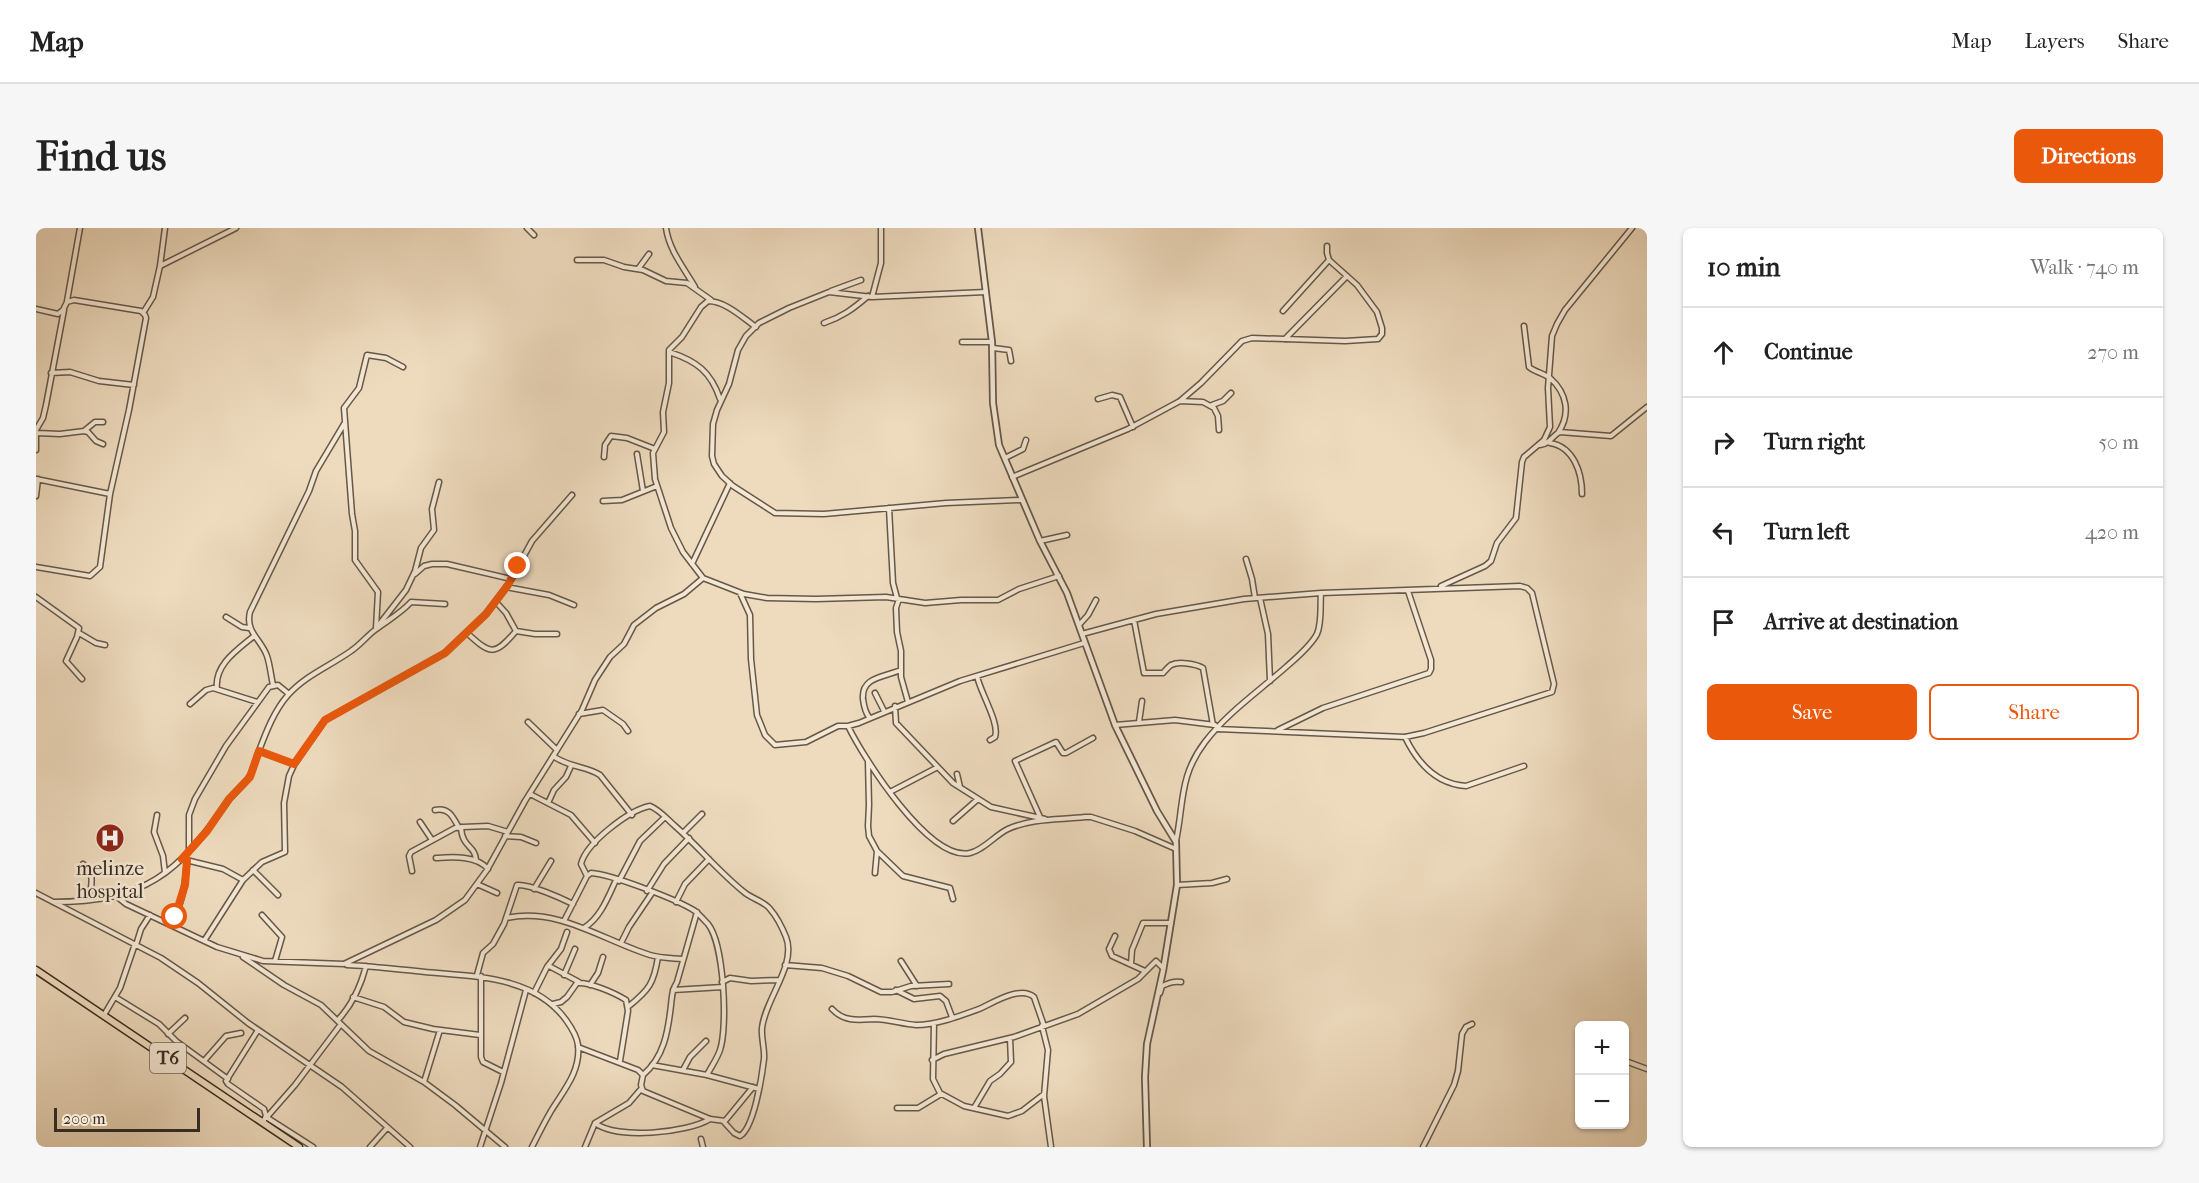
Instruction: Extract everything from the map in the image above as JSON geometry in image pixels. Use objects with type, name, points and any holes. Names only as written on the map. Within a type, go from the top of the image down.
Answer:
[{"type":"highway","name":"T6","points":[[36,970],[265,1119],[299,1147]]},
{"type":"street","points":[[36,450],[36,430],[43,418],[46,405],[80,228]]},
{"type":"street","points":[[143,313],[153,297],[165,228]]},
{"type":"street","points":[[160,266],[236,228]]},
{"type":"street","points":[[527,228],[534,235]]},
{"type":"street","points":[[666,228],[678,260],[695,287]]},
{"type":"street","points":[[824,323],[852,310],[870,297],[881,263],[881,228]]},
{"type":"street","points":[[978,228],[993,345],[993,403],[999,445],[1021,500],[1059,576],[1114,724],[1157,811],[1176,842]]},
{"type":"street","points":[[1438,588],[1491,561],[1497,543],[1516,518],[1524,457],[1540,445],[1547,435],[1551,422],[1548,396],[1552,336],[1565,310],[1632,228]]},
{"type":"street","points":[[1011,477],[1133,426],[1180,401],[1242,341],[1252,338],[1352,341],[1381,338],[1382,328],[1377,312],[1369,299],[1329,260],[1328,246]]},
{"type":"street","points":[[638,269],[649,254]]},
{"type":"street","points":[[577,260],[595,258],[638,269],[659,278],[687,283],[756,327]]},
{"type":"street","points":[[1282,311],[1329,260]]},
{"type":"street","points":[[1284,339],[1347,276]]},
{"type":"street","points":[[861,280],[821,293],[773,315],[741,342],[729,384],[713,424],[714,464],[730,483],[775,513],[824,514],[1021,500]]},
{"type":"street","points":[[829,292],[870,297],[987,292]]},
{"type":"street","points":[[36,567],[83,576],[90,576],[96,572],[102,556],[110,494],[146,322],[146,315],[143,313],[94,302],[74,300],[67,302]]},
{"type":"street","points":[[712,301],[708,301],[701,307],[682,337],[669,352],[669,383],[663,412],[664,432],[655,449],[653,467],[671,528],[692,565],[704,578],[740,593],[767,598],[898,598],[926,603],[998,600],[1019,589],[1059,576]]},
{"type":"street","points":[[36,309],[58,314],[64,309]]},
{"type":"street","points":[[1524,326],[1529,367],[1549,378],[1559,388],[1565,402],[1565,421],[1549,443]]},
{"type":"street","points":[[962,342],[993,345],[1009,350],[1011,362]]},
{"type":"street","points":[[669,352],[688,359],[705,370],[715,384],[721,400]]},
{"type":"street","points":[[376,629],[378,592],[354,560],[355,531],[344,408],[359,388],[367,355],[386,358],[402,366]]},
{"type":"street","points":[[51,373],[70,372],[99,381],[134,385]]},
{"type":"street","points":[[1211,405],[1223,401],[1231,393]]},
{"type":"street","points":[[1098,399],[1112,395],[1120,396],[1133,426]]},
{"type":"street","points":[[1180,401],[1203,402],[1211,405],[1216,411],[1219,430]]},
{"type":"street","points":[[1558,433],[1611,436],[1647,407]]},
{"type":"street","points":[[37,433],[60,434],[84,431],[94,423],[103,422]]},
{"type":"street","points":[[273,685],[268,658],[249,628],[250,612],[309,491],[316,471],[345,422]]},
{"type":"street","points":[[84,431],[103,444]]},
{"type":"street","points":[[604,457],[605,445],[611,436],[627,438],[655,449]]},
{"type":"street","points":[[1005,458],[1023,449],[1026,440]]},
{"type":"street","points":[[1540,445],[1549,443],[1563,448],[1575,461],[1580,472],[1582,494]]},
{"type":"street","points":[[637,454],[643,491]]},
{"type":"street","points":[[36,496],[37,479],[110,494]]},
{"type":"street","points":[[376,629],[406,590],[421,548],[434,530],[432,509],[439,482]]},
{"type":"street","points":[[692,565],[730,483]]},
{"type":"street","points":[[603,501],[622,500],[657,486]]},
{"type":"street","points":[[204,941],[243,880],[262,862],[283,853],[286,849],[284,803],[289,776],[294,764],[325,720],[430,663],[467,633],[496,602],[532,541],[572,495]]},
{"type":"street","points":[[889,508],[893,584],[898,598],[897,632],[901,651],[901,670],[908,702]]},
{"type":"street","points":[[1040,541],[1067,535]]},
{"type":"street","points":[[1246,559],[1268,634],[1270,681]]},
{"type":"street","points":[[413,575],[424,566],[447,564],[511,579]]},
{"type":"street","points":[[344,964],[435,920],[458,905],[488,869],[506,834],[579,714],[595,680],[610,657],[624,644],[634,625],[656,608],[684,594],[704,578]]},
{"type":"street","points":[[506,586],[549,595],[574,605]]},
{"type":"street","points":[[1081,634],[1184,609],[1257,598],[1321,593],[1520,586],[1527,588],[1535,601],[1554,688],[1552,692],[1405,737],[1217,727],[1175,720],[1114,724]]},
{"type":"street","points":[[1277,730],[1323,708],[1429,673],[1431,660],[1408,591]]},
{"type":"street","points":[[740,593],[750,615],[751,659],[757,715],[760,726],[770,742],[780,745],[806,742],[838,726],[848,726],[977,675],[1084,643]]},
{"type":"street","points":[[1147,1147],[1147,1044],[1177,885],[1176,842],[1181,794],[1187,775],[1204,743],[1217,727],[1296,658],[1317,634],[1321,593]]},
{"type":"street","points":[[36,597],[78,625],[79,633],[66,661],[82,679]]},
{"type":"street","points":[[1079,625],[1088,615],[1096,600]]},
{"type":"street","points":[[53,902],[89,900],[129,893],[165,874],[184,860],[189,850],[207,831],[229,799],[250,777],[274,716],[289,694],[311,675],[351,651],[376,629],[398,615],[411,602],[445,604]]},
{"type":"street","points":[[496,602],[506,613],[516,631]]},
{"type":"street","points":[[226,616],[242,627],[249,628]]},
{"type":"street","points":[[1134,620],[1144,673],[1163,673],[1171,665],[1176,664],[1198,665],[1203,668],[1217,727]]},
{"type":"street","points":[[467,633],[485,649],[491,651],[501,646],[516,631]]},
{"type":"street","points":[[516,631],[556,634]]},
{"type":"street","points":[[79,633],[91,641],[105,645]]},
{"type":"street","points":[[217,689],[217,675],[221,667],[254,636]]},
{"type":"street","points":[[869,717],[865,710],[864,687],[868,682],[901,670]]},
{"type":"street","points":[[977,675],[983,698],[997,731],[995,737],[990,740]]},
{"type":"street","points":[[189,850],[189,815],[195,799],[226,746],[266,690],[273,685],[278,685],[289,694]]},
{"type":"street","points":[[190,704],[206,690],[217,689],[257,702]]},
{"type":"street","points":[[875,693],[884,711]]},
{"type":"street","points":[[1139,722],[1142,701]]},
{"type":"street","points":[[896,706],[896,723],[952,783],[991,807],[1048,820]]},
{"type":"street","points":[[579,714],[603,710],[623,724],[628,731]]},
{"type":"street","points":[[528,722],[557,750]]},
{"type":"street","points":[[848,726],[868,761],[910,819],[927,834],[957,853],[972,852],[1012,828],[1031,822],[1091,817],[1135,831],[1176,849]]},
{"type":"street","points":[[1405,737],[1413,753],[1427,770],[1446,783],[1456,786],[1466,786],[1524,766]]},
{"type":"street","points":[[1041,818],[1015,761],[1056,742],[1063,753],[1066,753],[1093,738]]},
{"type":"street","points":[[259,751],[294,764]]},
{"type":"street","points":[[553,756],[571,766],[594,771],[600,775],[632,815]]},
{"type":"street","points":[[868,761],[868,826],[869,836],[877,852],[903,876],[950,888],[953,899]]},
{"type":"street","points":[[548,803],[571,766]]},
{"type":"street","points":[[890,792],[936,768]]},
{"type":"street","points":[[957,774],[960,788]]},
{"type":"street","points":[[530,794],[571,815],[595,843]]},
{"type":"street","points":[[952,821],[978,799]]},
{"type":"street","points":[[587,876],[581,864],[583,857],[595,843],[605,832],[650,806],[689,838],[749,897],[769,907],[787,940],[785,965],[764,1017],[762,1040],[764,1057],[759,1089],[751,1121],[744,1134],[738,1136],[723,1121],[710,1119],[684,1109],[641,1089]]},
{"type":"street","points":[[435,810],[448,811],[460,827],[463,840],[475,853],[476,860]]},
{"type":"street","points":[[157,814],[154,832],[163,856],[165,874]]},
{"type":"street","points":[[683,833],[702,814]]},
{"type":"street","points":[[584,928],[592,923],[599,914],[640,841],[665,817]]},
{"type":"street","points":[[420,822],[432,840]]},
{"type":"street","points":[[412,871],[409,856],[411,852],[460,827],[488,826],[536,843]]},
{"type":"street","points":[[647,891],[664,864],[689,838]]},
{"type":"street","points":[[875,873],[877,852]]},
{"type":"street","points":[[436,858],[476,860],[488,869]]},
{"type":"street","points":[[676,902],[685,884],[710,859]]},
{"type":"street","points":[[184,860],[223,869],[243,880]]},
{"type":"street","points":[[170,925],[178,909],[185,885],[184,860]]},
{"type":"street","points":[[534,889],[551,861]]},
{"type":"street","points":[[83,864],[92,876],[89,900]]},
{"type":"street","points":[[253,870],[278,895]]},
{"type":"street","points":[[564,921],[590,873],[617,880],[697,912],[712,931],[721,964],[724,1015],[720,1050],[707,1075]]},
{"type":"street","points":[[1177,885],[1212,883],[1227,879]]},
{"type":"street","points":[[477,884],[497,893]]},
{"type":"street","points":[[502,1072],[483,1062],[480,1051],[479,975],[483,953],[493,944],[506,918],[517,885],[547,892],[573,904]]},
{"type":"street","points":[[36,892],[161,958],[198,983],[258,1030],[347,1091],[410,1147]]},
{"type":"street","points":[[621,943],[652,893]]},
{"type":"street","points":[[116,896],[126,904],[204,941],[263,961],[344,964],[479,975],[545,998],[569,1025],[578,1047],[577,1061],[570,1083],[553,1107],[532,1147]]},
{"type":"street","points":[[585,1147],[596,1123],[629,1103],[641,1089],[643,1075],[660,1056],[673,990],[697,912]]},
{"type":"street","points":[[104,1015],[115,997],[141,930],[150,915]]},
{"type":"street","points":[[262,915],[282,937],[275,961]]},
{"type":"street","points":[[506,918],[525,916],[564,921],[658,957],[682,960]]},
{"type":"street","points":[[1131,964],[1132,950],[1143,923],[1171,923]]},
{"type":"street","points":[[534,993],[548,966],[561,949],[567,932]]},
{"type":"street","points":[[1115,936],[1109,952],[1116,958],[1145,971]]},
{"type":"street","points":[[564,975],[575,949]]},
{"type":"street","points":[[240,955],[284,985],[321,1005],[369,1051],[424,1082],[505,1147]]},
{"type":"street","points":[[590,985],[598,973],[603,957]]},
{"type":"street","points":[[628,1006],[643,995],[650,986],[658,957]]},
{"type":"street","points":[[901,961],[916,986]]},
{"type":"street","points":[[932,1060],[944,1054],[1010,1038],[1087,1010],[1138,979],[1155,961],[1162,968]]},
{"type":"street","points":[[785,965],[822,968],[848,976],[881,992],[916,986],[949,984]]},
{"type":"street","points":[[265,1119],[310,1066],[358,990],[366,966]]},
{"type":"street","points":[[548,966],[579,983],[590,985],[626,1000],[628,1006],[620,1061]]},
{"type":"street","points":[[673,990],[722,984],[730,978],[751,981],[780,980]]},
{"type":"street","points":[[1157,1000],[1162,986],[1171,982],[1181,982]]},
{"type":"street","points":[[552,1004],[561,1002],[579,983]]},
{"type":"street","points":[[480,1147],[526,990]]},
{"type":"street","points":[[896,990],[914,999],[940,996],[946,1001],[952,1017]]},
{"type":"street","points":[[832,1009],[838,1016],[855,1020],[886,1020],[916,1025],[934,1023],[1012,995],[1028,993],[1035,997],[1048,1050],[1044,1094],[1051,1147]]},
{"type":"street","points":[[115,997],[159,1024],[168,1034],[228,1079]]},
{"type":"street","points":[[353,997],[384,1007],[404,1022],[440,1030],[480,1035]]},
{"type":"street","points":[[168,1034],[185,1018]]},
{"type":"street","points":[[934,1023],[933,1079],[941,1094],[964,1106],[1001,1115],[1015,1115],[1044,1094]]},
{"type":"street","points":[[1423,1147],[1454,1085],[1462,1034],[1466,1027],[1472,1024]]},
{"type":"street","points":[[258,1030],[228,1079],[228,1084],[264,1109],[265,1119]]},
{"type":"street","points":[[424,1082],[440,1030]]},
{"type":"street","points":[[204,1061],[226,1036],[241,1033]]},
{"type":"street","points":[[974,1108],[990,1081],[1011,1062],[1010,1038]]},
{"type":"street","points":[[683,1070],[690,1057],[706,1041]]},
{"type":"street","points":[[578,1047],[620,1061],[643,1075]]},
{"type":"street","points":[[1629,1062],[1647,1069]]},
{"type":"street","points":[[652,1065],[707,1075],[759,1089]]},
{"type":"street","points":[[723,1121],[753,1087]]},
{"type":"street","points":[[897,1108],[918,1108],[941,1094]]},
{"type":"street","points":[[265,1119],[313,1147]]},
{"type":"street","points":[[596,1123],[605,1129],[658,1133],[685,1130],[710,1119]]},
{"type":"street","points":[[370,1147],[387,1128]]},
{"type":"street","points":[[701,1139],[703,1147]]},
{"type":"place","name":"melinze hospital","points":[[110,838]]},
{"type":"route","points":[[175,917],[186,877],[187,860],[182,859],[207,831],[229,799],[250,777],[259,751],[294,764],[325,720],[445,653],[486,614],[508,585],[518,566]]}]
